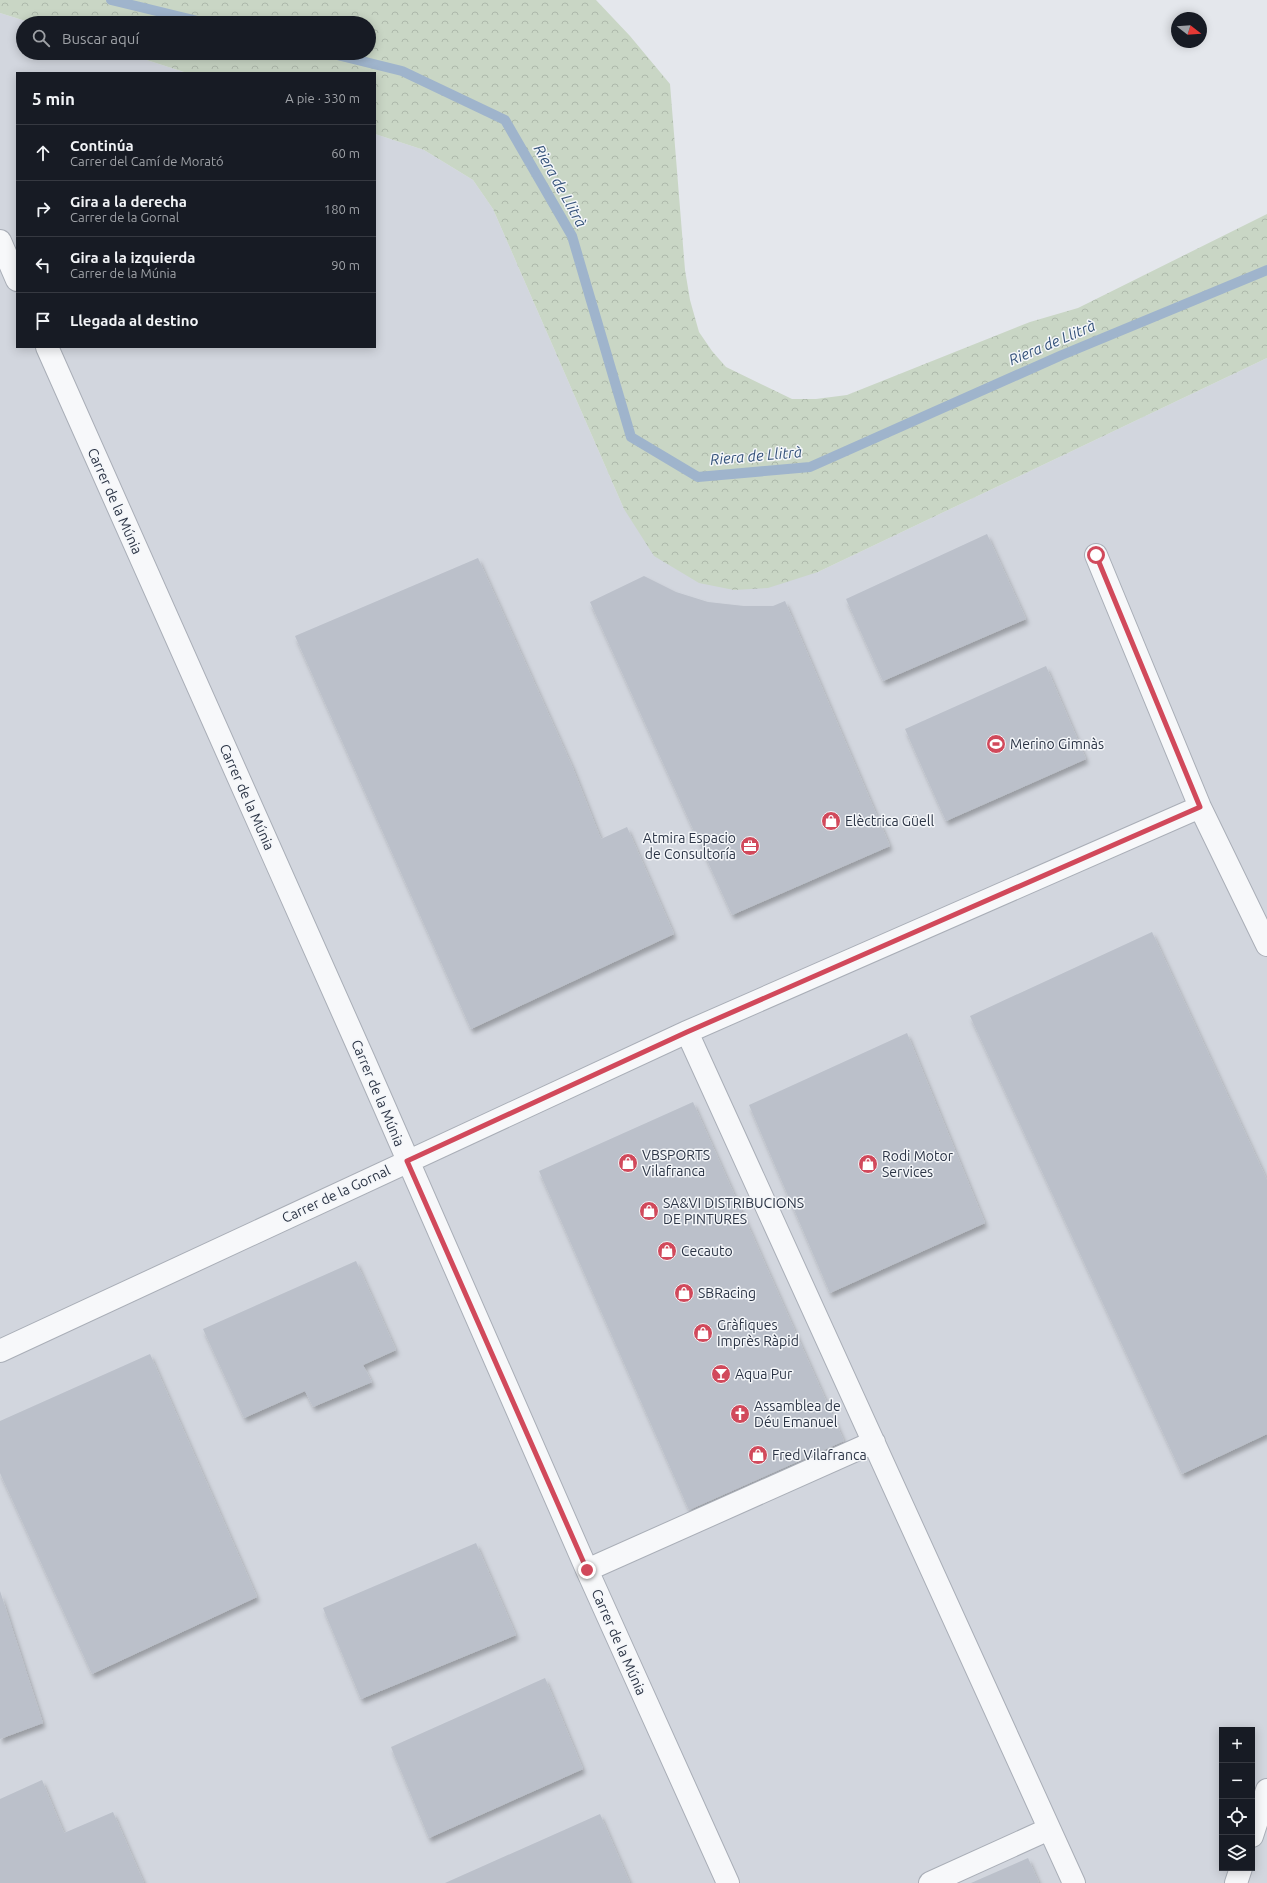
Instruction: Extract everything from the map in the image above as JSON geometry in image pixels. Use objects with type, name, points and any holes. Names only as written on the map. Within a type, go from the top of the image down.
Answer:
[{"type":"street","points":[[0,241],[16,278]]},
{"type":"street","name":"Carrer de la Múnia","points":[[47,348],[364,1060],[587,1570],[728,1883]]},
{"type":"street","points":[[1096,555],[1200,807],[1267,945]]},
{"type":"street","name":"Carrer de la Gornal","points":[[0,1351],[687,1032],[1200,807]]},
{"type":"street","points":[[687,1032],[1074,1883]]},
{"type":"street","points":[[587,1570],[874,1442]]},
{"type":"street","points":[[1252,1835],[1267,1790]]},
{"type":"street","points":[[930,1883],[1049,1829]]},
{"type":"street","points":[[1236,1883],[1240,1871]]},
{"type":"shaded area","points":[[0,13],[16,18],[16,60],[147,60],[184,72],[16,72],[16,348],[376,348],[376,134],[424,150],[473,180],[493,209],[624,509],[818,572],[1267,358],[1267,1883],[0,1883]]},
{"type":"green space","points":[[0,0],[596,0],[630,36],[670,84],[685,270],[690,300],[699,332],[712,351],[726,367],[792,399],[816,399],[847,395],[1030,322],[1078,308],[1267,214],[1267,358],[818,572],[768,588],[734,590],[699,583],[654,556],[624,509],[493,209],[473,180],[424,150],[376,134],[376,72],[184,72],[147,60],[376,60],[376,16],[16,16],[16,18],[0,13]]},
{"type":"building","points":[[987,534],[1026,619],[883,681],[846,599]]},
{"type":"building","points":[[478,558],[572,766],[601,839],[627,827],[674,934],[471,1029],[295,636]]},
{"type":"building","points":[[644,576],[676,592],[708,602],[744,606],[773,606],[785,601],[890,846],[732,915],[590,602]]},
{"type":"building","name":"Merino Gimnàs","points":[[1046,666],[1086,759],[946,821],[905,729]]},
{"type":"building","points":[[1152,932],[1267,1180],[1267,1434],[1182,1474],[970,1016]]},
{"type":"building","name":"Rodi Motor Services","points":[[907,1033],[985,1223],[830,1293],[749,1105]]},
{"type":"building","points":[[693,1102],[844,1441],[689,1510],[539,1171]]},
{"type":"building","points":[[356,1261],[396,1350],[363,1365],[372,1382],[313,1407],[305,1391],[244,1418],[203,1329]]},
{"type":"building","points":[[150,1354],[257,1597],[92,1674],[0,1473],[0,1421]]},
{"type":"building","points":[[476,1543],[516,1635],[361,1699],[323,1608]]},
{"type":"building","points":[[0,1591],[43,1723],[0,1739]]},
{"type":"building","points":[[545,1678],[583,1769],[429,1838],[391,1747]]},
{"type":"building","points":[[42,1780],[64,1833],[113,1812],[144,1883],[0,1883],[0,1799]]},
{"type":"building","points":[[600,1814],[630,1883],[445,1883]]},
{"type":"building","points":[[1028,1858],[1039,1883],[971,1883]]},
{"type":"waterway","name":"Riera de Llitrà","points":[[111,0],[177,16]]},
{"type":"waterway","name":"Riera de Llitrà","points":[[357,60],[402,71],[505,120],[572,236],[631,437],[698,477],[810,467],[1062,355],[1267,270]]},
{"type":"place","name":"Merino Gimnàs","points":[[996,744]]},
{"type":"place","name":"Elèctrica Güell","points":[[831,821]]},
{"type":"place","name":"Atmira Espacio de Consultoría","points":[[750,846]]},
{"type":"place","name":"VBSPORTS Vilafranca","points":[[628,1163]]},
{"type":"place","name":"Rodi Motor Services","points":[[868,1164]]},
{"type":"place","name":"SA&VI DISTRIBUCIONS DE PINTURES","points":[[649,1211]]},
{"type":"place","name":"Cecauto","points":[[667,1251]]},
{"type":"place","name":"SBRacing","points":[[684,1293]]},
{"type":"place","name":"Gràfiques Imprès Ràpid","points":[[703,1333]]},
{"type":"place","name":"Aqua Pur","points":[[721,1374]]},
{"type":"place","name":"Assamblea de Déu Emanuel","points":[[740,1414]]},
{"type":"place","name":"Fred Vilafranca","points":[[758,1455]]},
{"type":"route","points":[[587,1570],[407,1161],[687,1032],[1200,807],[1096,555]]}]
